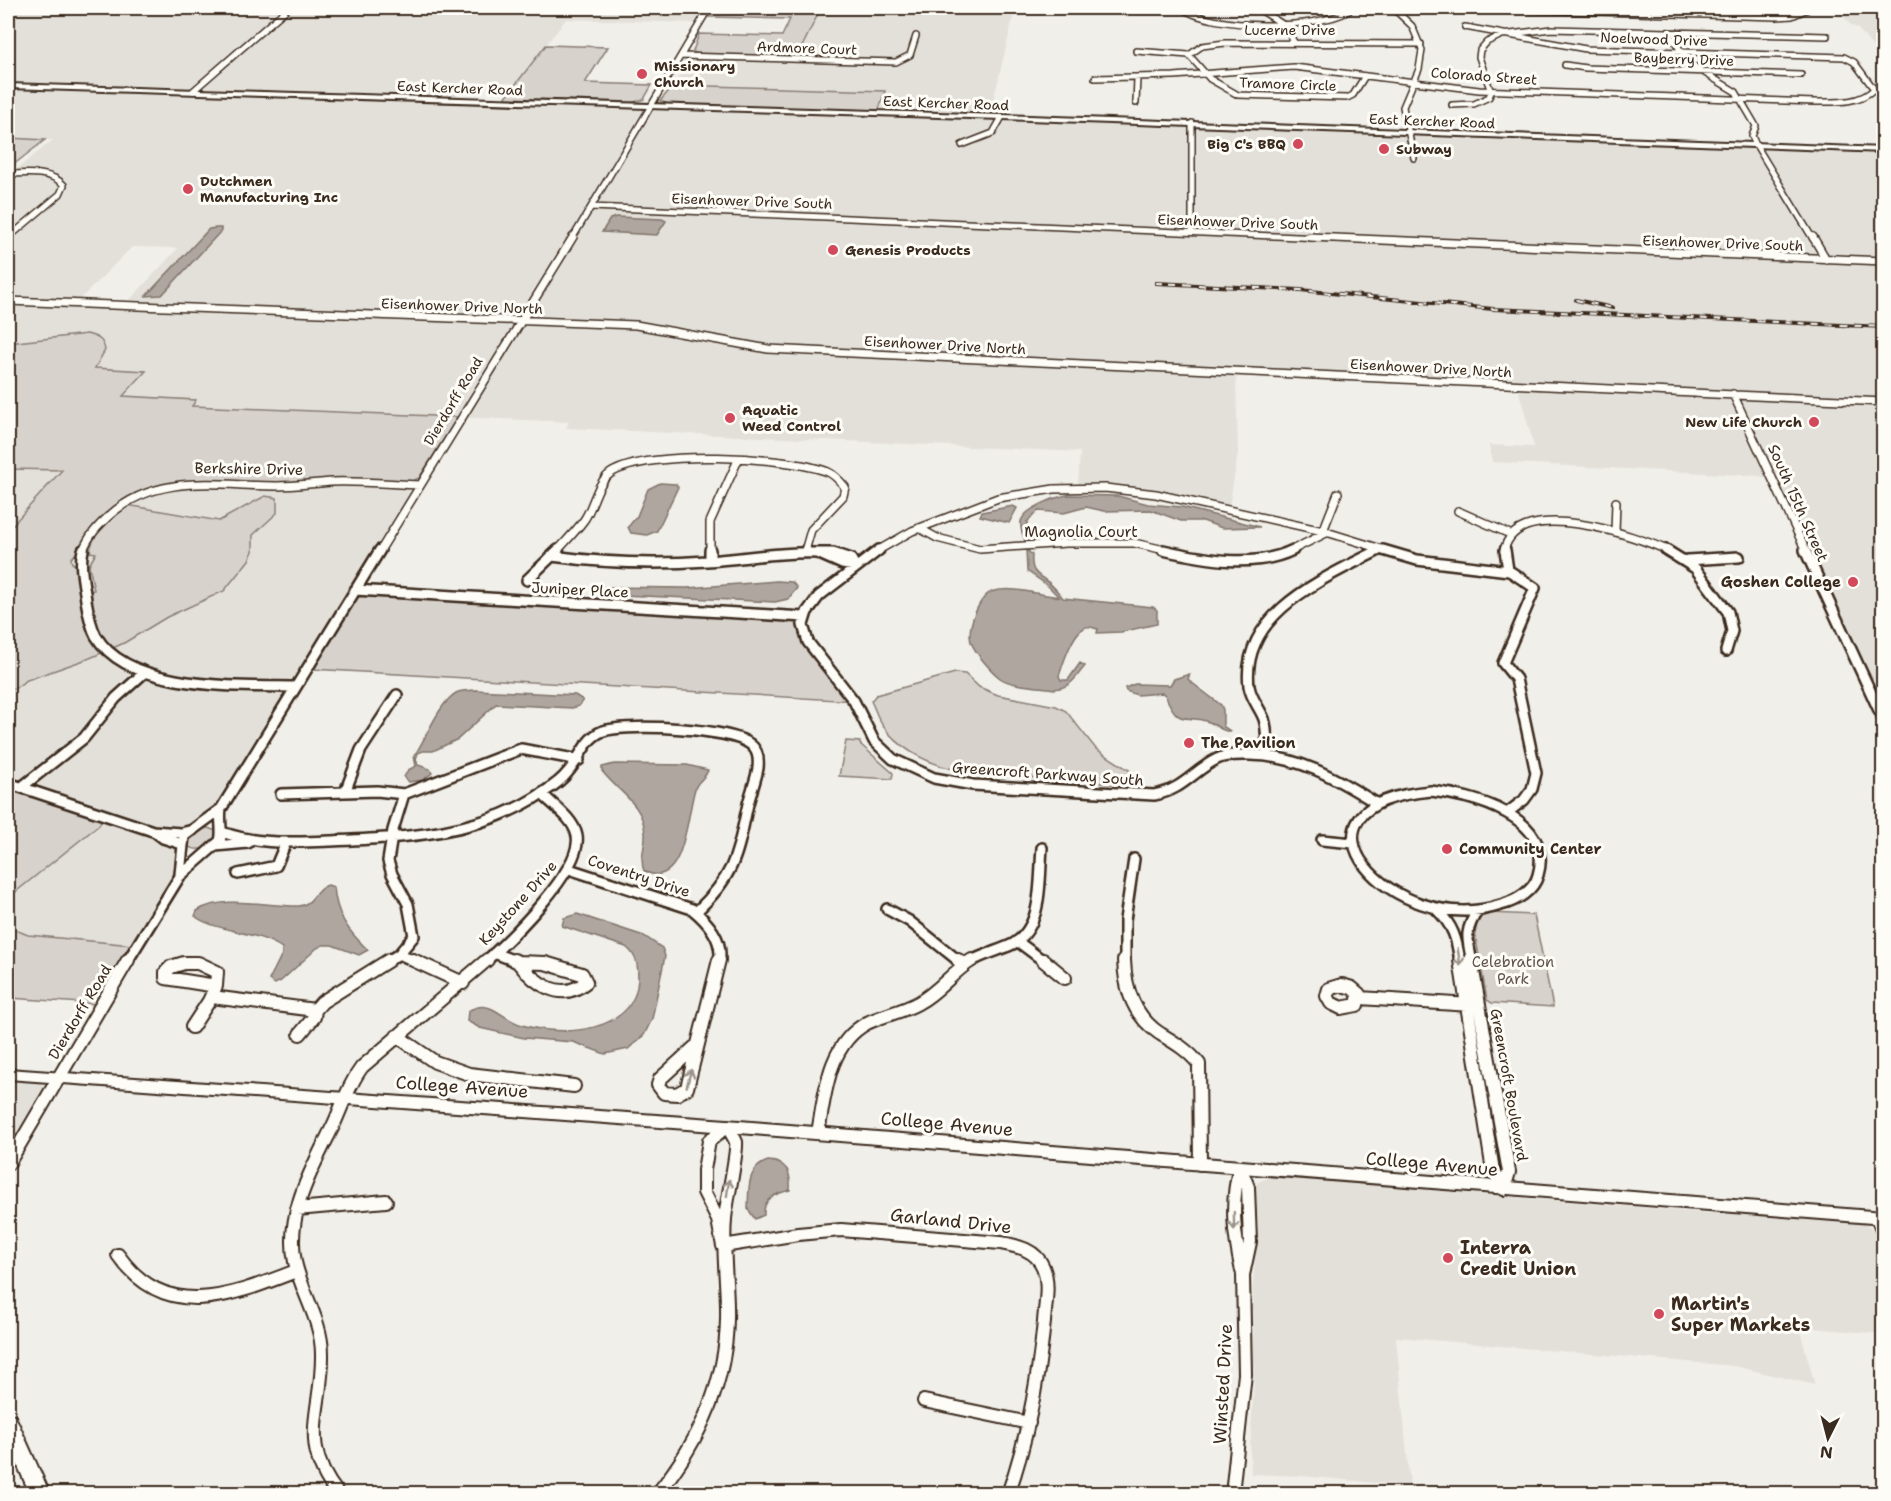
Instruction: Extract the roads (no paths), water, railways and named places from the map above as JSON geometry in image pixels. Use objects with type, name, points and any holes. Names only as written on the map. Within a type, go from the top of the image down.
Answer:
[{"type":"highway","points":[[8,1422],[40,1494]]},
{"type":"main road","name":"East Kercher Road","points":[[8,86],[1191,123],[1884,150]]},
{"type":"main road","name":"College Avenue","points":[[8,1074],[727,1126],[1880,1218]]},
{"type":"street","points":[[193,91],[288,8]]},
{"type":"street","name":"Dierdorff Road","points":[[180,876],[184,836],[221,809],[591,207],[709,8]]},
{"type":"street","points":[[1181,8],[1181,11],[1190,15],[1214,21],[1281,22],[1336,19],[1348,14],[1348,8]]},
{"type":"street","points":[[1257,8],[1281,22],[1294,42]]},
{"type":"street","points":[[1393,8],[1412,26],[1421,44],[1421,62],[1403,104],[1413,158]]},
{"type":"street","points":[[1451,8],[1592,10],[1765,17],[1792,16],[1810,8]]},
{"type":"street","points":[[1647,8],[1651,14]]},
{"type":"street","points":[[1702,8],[1708,15]]},
{"type":"street","points":[[1757,8],[1765,17]]},
{"type":"street","name":"Noelwood Drive","points":[[1465,27],[1573,48],[1844,57],[1853,60],[1874,85],[1872,92]]},
{"type":"street","points":[[1452,105],[1484,101],[1489,97],[1491,90],[1479,57],[1480,50],[1491,40],[1507,34],[1558,28],[1827,36]]},
{"type":"street","points":[[1668,32],[1687,62],[1728,87],[1741,99],[1756,126],[1752,136],[1756,145],[1826,259]]},
{"type":"street","name":"Ardmore Court","points":[[681,56],[896,62],[910,55],[916,36]]},
{"type":"street","name":"Lucerne Drive","points":[[1189,55],[1199,47],[1215,43],[1421,44]]},
{"type":"street","points":[[1136,51],[1189,55],[1206,74]]},
{"type":"street","name":"Bayberry Drive","points":[[1565,65],[1586,68],[1801,75]]},
{"type":"street","name":"Colorado Street","points":[[1095,78],[1206,74],[1283,67],[1314,68],[1412,83],[1491,90],[1827,102],[1852,99],[1872,92]]},
{"type":"street","name":"Tramore Circle","points":[[1206,74],[1226,91],[1235,94],[1337,99],[1353,96],[1365,76]]},
{"type":"street","points":[[1136,103],[1137,78]]},
{"type":"street","points":[[962,144],[994,134],[1000,126],[1002,117]]},
{"type":"street","points":[[1191,123],[1192,232]]},
{"type":"street","points":[[8,174],[54,177],[64,185],[60,194],[8,238]]},
{"type":"street","name":"Eisenhower Drive South","points":[[591,207],[1884,261]]},
{"type":"street","name":"Eisenhower Drive North","points":[[8,301],[654,327],[732,344],[768,349],[1884,402]]},
{"type":"street","name":"South 15th Street","points":[[1733,394],[1884,721]]},
{"type":"street","points":[[527,580],[552,556],[585,518],[604,480],[620,467],[655,460],[738,460],[822,470],[837,477],[843,484],[843,496],[811,530],[805,552]]},
{"type":"street","points":[[710,560],[710,522],[738,460]]},
{"type":"street","name":"Berkshire Drive","points":[[295,687],[208,683],[145,672],[121,661],[93,630],[81,565],[84,544],[118,506],[146,492],[187,482],[263,486],[342,482],[420,485]]},
{"type":"street","points":[[804,617],[819,596],[886,544],[921,527],[1005,496],[1040,490],[1089,488],[1156,494],[1323,531],[1379,550],[1433,563],[1509,571],[1535,588],[1503,663],[1516,679],[1536,773],[1532,789],[1517,806],[1507,813]]},
{"type":"street","points":[[1323,531],[1338,493]]},
{"type":"street","points":[[1615,532],[1616,502]]},
{"type":"street","points":[[1458,511],[1512,535]]},
{"type":"street","points":[[1509,571],[1504,551],[1512,535],[1534,525],[1556,522],[1588,525],[1615,532],[1687,560],[1740,557]]},
{"type":"street","name":"Magnolia Court","points":[[921,527],[937,538],[980,549],[1033,545],[1134,543],[1195,557],[1243,560],[1269,559],[1287,553],[1323,531]]},
{"type":"street","points":[[1267,756],[1265,724],[1249,686],[1252,652],[1258,636],[1273,617],[1293,598],[1379,550]]},
{"type":"street","points":[[552,556],[619,563],[710,560],[805,552],[833,553],[851,559],[855,566]]},
{"type":"street","points":[[1687,560],[1701,575],[1730,616],[1733,626],[1726,651]]},
{"type":"street","name":"Juniper Place","points":[[355,590],[804,617]]},
{"type":"street","name":"Greencroft Parkway South","points":[[804,617],[804,632],[808,642],[849,693],[874,741],[893,759],[934,778],[973,785],[1154,795],[1181,787],[1223,757],[1267,756],[1295,760],[1318,768],[1376,803]]},
{"type":"street","points":[[23,786],[84,738],[120,693],[145,672]]},
{"type":"street","points":[[345,792],[361,750],[397,695]]},
{"type":"street","points":[[153,831],[163,838],[198,852],[213,847],[255,842],[392,837],[437,832],[467,825],[515,808],[542,794],[567,774],[579,760],[589,739],[608,729],[714,733],[747,741],[756,749],[760,760],[738,860],[720,887],[697,911]]},
{"type":"street","points":[[281,794],[377,791],[404,794],[521,749],[579,760]]},
{"type":"street","points":[[8,783],[23,786],[153,831],[181,833],[210,826],[255,842]]},
{"type":"street","name":"Greencroft Boulevard","points":[[1445,792],[1480,800],[1507,813],[1524,828],[1536,844],[1540,869],[1533,885],[1520,897],[1501,906],[1478,910],[1434,907],[1397,894],[1382,885],[1360,862],[1353,843],[1358,821],[1376,803],[1405,793],[1445,792]]},
{"type":"street","points":[[300,1034],[314,1017],[315,1010],[322,1002],[399,954],[414,936],[408,904],[392,874],[388,861],[404,794]]},
{"type":"street","name":"Keystone Drive","points":[[338,1494],[317,1467],[314,1450],[312,1434],[322,1364],[321,1343],[313,1310],[296,1271],[291,1244],[297,1209],[358,1071],[376,1052],[463,983],[494,953],[551,893],[578,854],[579,842],[570,821],[542,794]]},
{"type":"street","name":"Dierdorff Road","points":[[8,1164],[180,876],[220,841],[221,809]]},
{"type":"street","points":[[1322,840],[1353,843]]},
{"type":"street","points":[[238,874],[276,866],[286,842]]},
{"type":"street","points":[[818,1133],[832,1068],[837,1053],[846,1038],[879,1017],[914,1005],[933,995],[964,965],[1017,941],[1025,933],[1034,919],[1041,848]]},
{"type":"street","points":[[1134,859],[1128,891],[1124,972],[1128,995],[1142,1019],[1188,1052],[1199,1064],[1200,1164]]},
{"type":"street","name":"Coventry Drive","points":[[569,869],[675,901],[697,911],[720,949],[695,1047]]},
{"type":"street","name":"Greencroft Boulevard","points":[[1434,907],[1455,930],[1493,1171],[1504,1189]]},
{"type":"street","points":[[887,909],[909,921],[964,965]]},
{"type":"street","name":"Greencroft Boulevard","points":[[1478,910],[1469,922],[1467,932],[1509,1172],[1504,1189]]},
{"type":"street","points":[[1017,941],[1035,957],[1045,960],[1065,978]]},
{"type":"street","points":[[494,953],[518,962],[545,963],[573,971],[585,977],[586,982],[582,987],[568,992],[546,988],[537,983],[518,962]]},
{"type":"street","points":[[399,954],[463,983]]},
{"type":"street","points":[[192,1027],[212,997],[216,986]]},
{"type":"street","points":[[212,997],[315,1010]]},
{"type":"street","points":[[1360,998],[1479,1006]]},
{"type":"street","points":[[397,1036],[435,1062],[469,1074],[574,1086]]},
{"type":"street","points":[[657,1494],[692,1444],[713,1398],[721,1372],[727,1320],[723,1246],[718,1220],[704,1192],[704,1170],[710,1141],[727,1126],[736,1143],[728,1188],[723,1246]]},
{"type":"street","name":"Winsted Drive","points":[[1232,1494],[1245,1374],[1243,1275],[1234,1231],[1233,1186],[1240,1167]]},
{"type":"street","points":[[297,1209],[386,1201]]},
{"type":"street","points":[[1880,1218],[1884,1234]]},
{"type":"street","name":"Garland Drive","points":[[723,1246],[818,1231],[841,1230],[1001,1243],[1031,1250],[1042,1263],[1047,1284],[1039,1373],[1029,1423],[1008,1494]]},
{"type":"street","points":[[118,1255],[135,1277],[147,1287],[180,1297],[197,1298],[230,1294],[296,1271]]},
{"type":"street","points":[[924,1401],[1029,1423]]},
{"type":"railway","points":[[1156,283],[1300,290],[1493,309],[1884,327]]},
{"type":"railway","points":[[1576,300],[1613,308]]},
{"type":"place","name":"Missionary Church","points":[[642,74]]},
{"type":"place","name":"Big C's BBQ","points":[[1298,144]]},
{"type":"place","name":"Subway","points":[[1384,149]]},
{"type":"place","name":"Dutchmen Manufacturing Inc","points":[[188,189]]},
{"type":"place","name":"Genesis Products","points":[[833,250]]},
{"type":"place","name":"Aquatic Weed Control","points":[[730,418]]},
{"type":"place","name":"New Life Church","points":[[1814,422]]},
{"type":"place","name":"Goshen College","points":[[1853,582]]},
{"type":"place","name":"The Pavilion","points":[[1189,743]]},
{"type":"place","name":"Community Center","points":[[1447,849]]},
{"type":"place","name":"Interra Credit Union","points":[[1448,1258]]},
{"type":"place","name":"Martin's Super Markets","points":[[1659,1314]]},
{"type":"park label","name":"Celebration Park","points":[[1513,970]]}]
